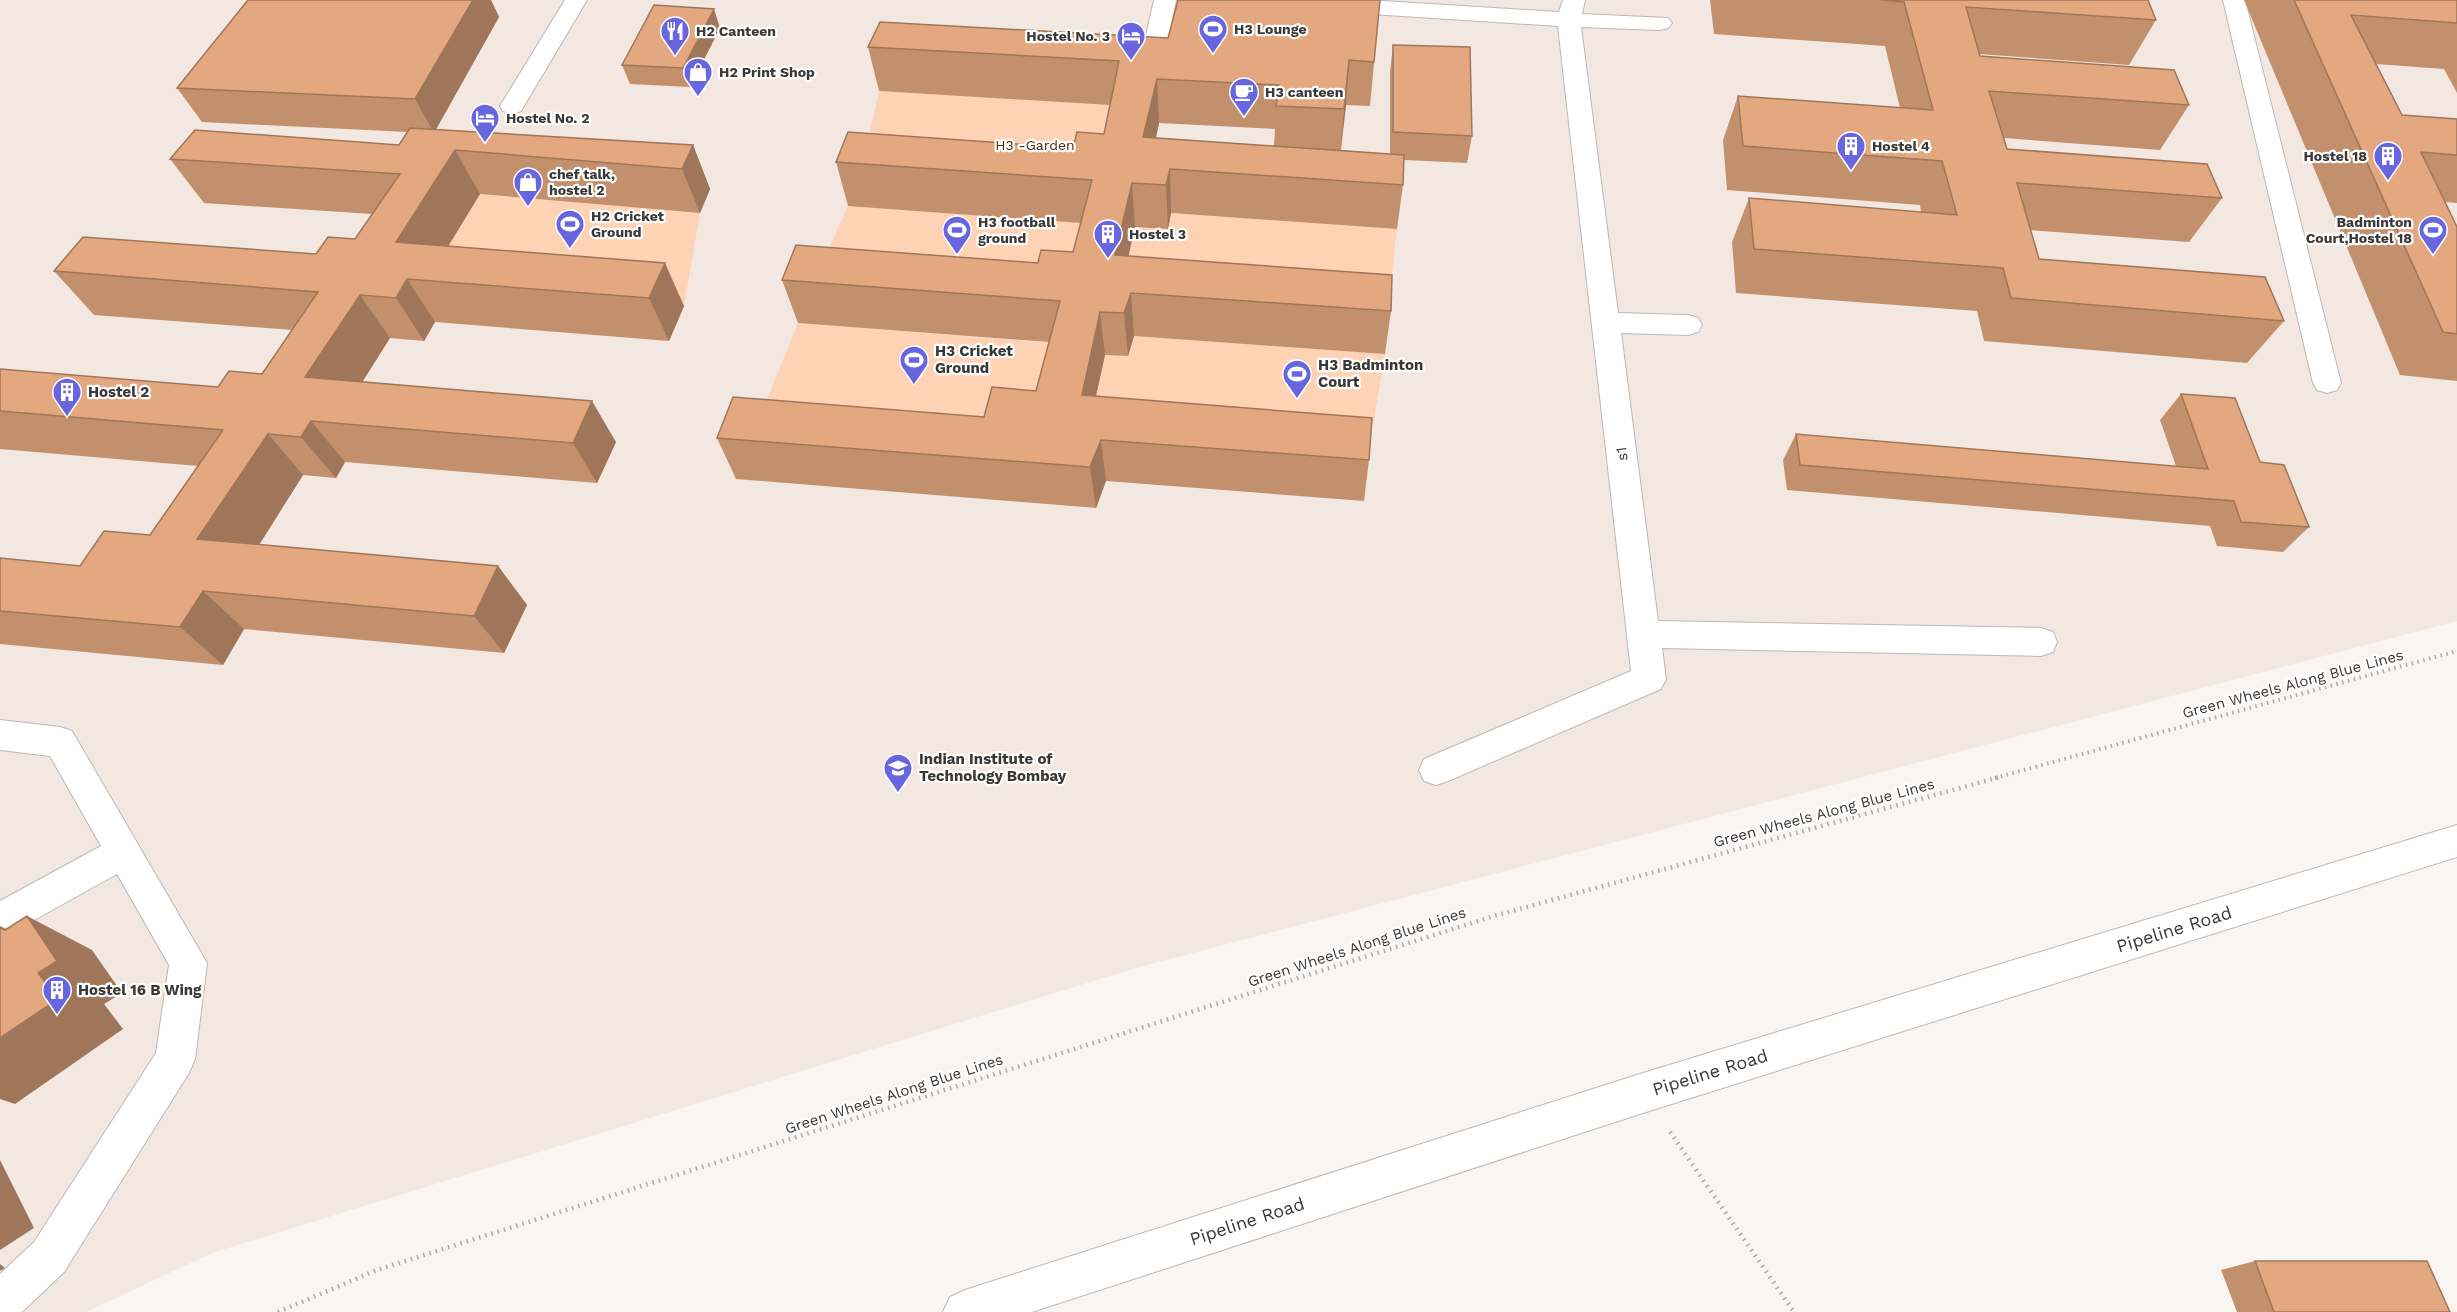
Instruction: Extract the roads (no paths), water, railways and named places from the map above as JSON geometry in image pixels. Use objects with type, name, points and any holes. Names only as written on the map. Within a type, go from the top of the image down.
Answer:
[{"type":"lane","points":[[512,106],[576,0]]},
{"type":"lane","points":[[1143,68],[1165,0]]},
{"type":"lane","points":[[1262,0],[1572,10],[1660,23]]},
{"type":"lane","points":[[2235,0],[2327,383]]},
{"type":"lane","name":"s1","points":[[1436,770],[1649,679],[1572,10]]},
{"type":"lane","points":[[1607,323],[1688,325]]},
{"type":"lane","points":[[1643,634],[2041,642]]},
{"type":"lane","points":[[0,735],[60,742],[188,963],[175,1059],[49,1257],[0,1303]]},
{"type":"lane","name":"Pipeline Road","points":[[965,1312],[1643,1093],[2457,841]]},
{"type":"lane","points":[[0,921],[123,852]]},
{"type":"place","name":"H3 Lounge","points":[[1213,54]]},
{"type":"place","name":"H2 Canteen","points":[[675,56]]},
{"type":"place","name":"Hostel No. 3","points":[[1131,62]]},
{"type":"place","name":"H2 Print Shop","points":[[698,98]]},
{"type":"place","name":"H3 canteen","points":[[1244,118]]},
{"type":"place","name":"Hostel No. 2","points":[[485,144]]},
{"type":"place","name":"Hostel 4","points":[[1851,172]]},
{"type":"place","name":"Hostel 18","points":[[2388,182]]},
{"type":"place","name":"chef talk, hostel 2","points":[[528,208]]},
{"type":"place","name":"H2 Cricket Ground","points":[[570,250]]},
{"type":"place","name":"H3 football ground","points":[[957,256]]},
{"type":"place","name":"Badminton Court,Hostel 18","points":[[2433,256]]},
{"type":"place","name":"Hostel 3","points":[[1108,260]]},
{"type":"place","name":"H3 Cricket Ground","points":[[914,386]]},
{"type":"place","name":"H3 Badminton Court","points":[[1297,400]]},
{"type":"place","name":"Hostel 2","points":[[67,418]]},
{"type":"place","name":"Indian Institute of Technology Bombay","points":[[898,794]]},
{"type":"place","name":"Hostel 16 B Wing","points":[[57,1016]]},
{"type":"park label","name":"H3 -Garden","points":[[1035,145]]}]
